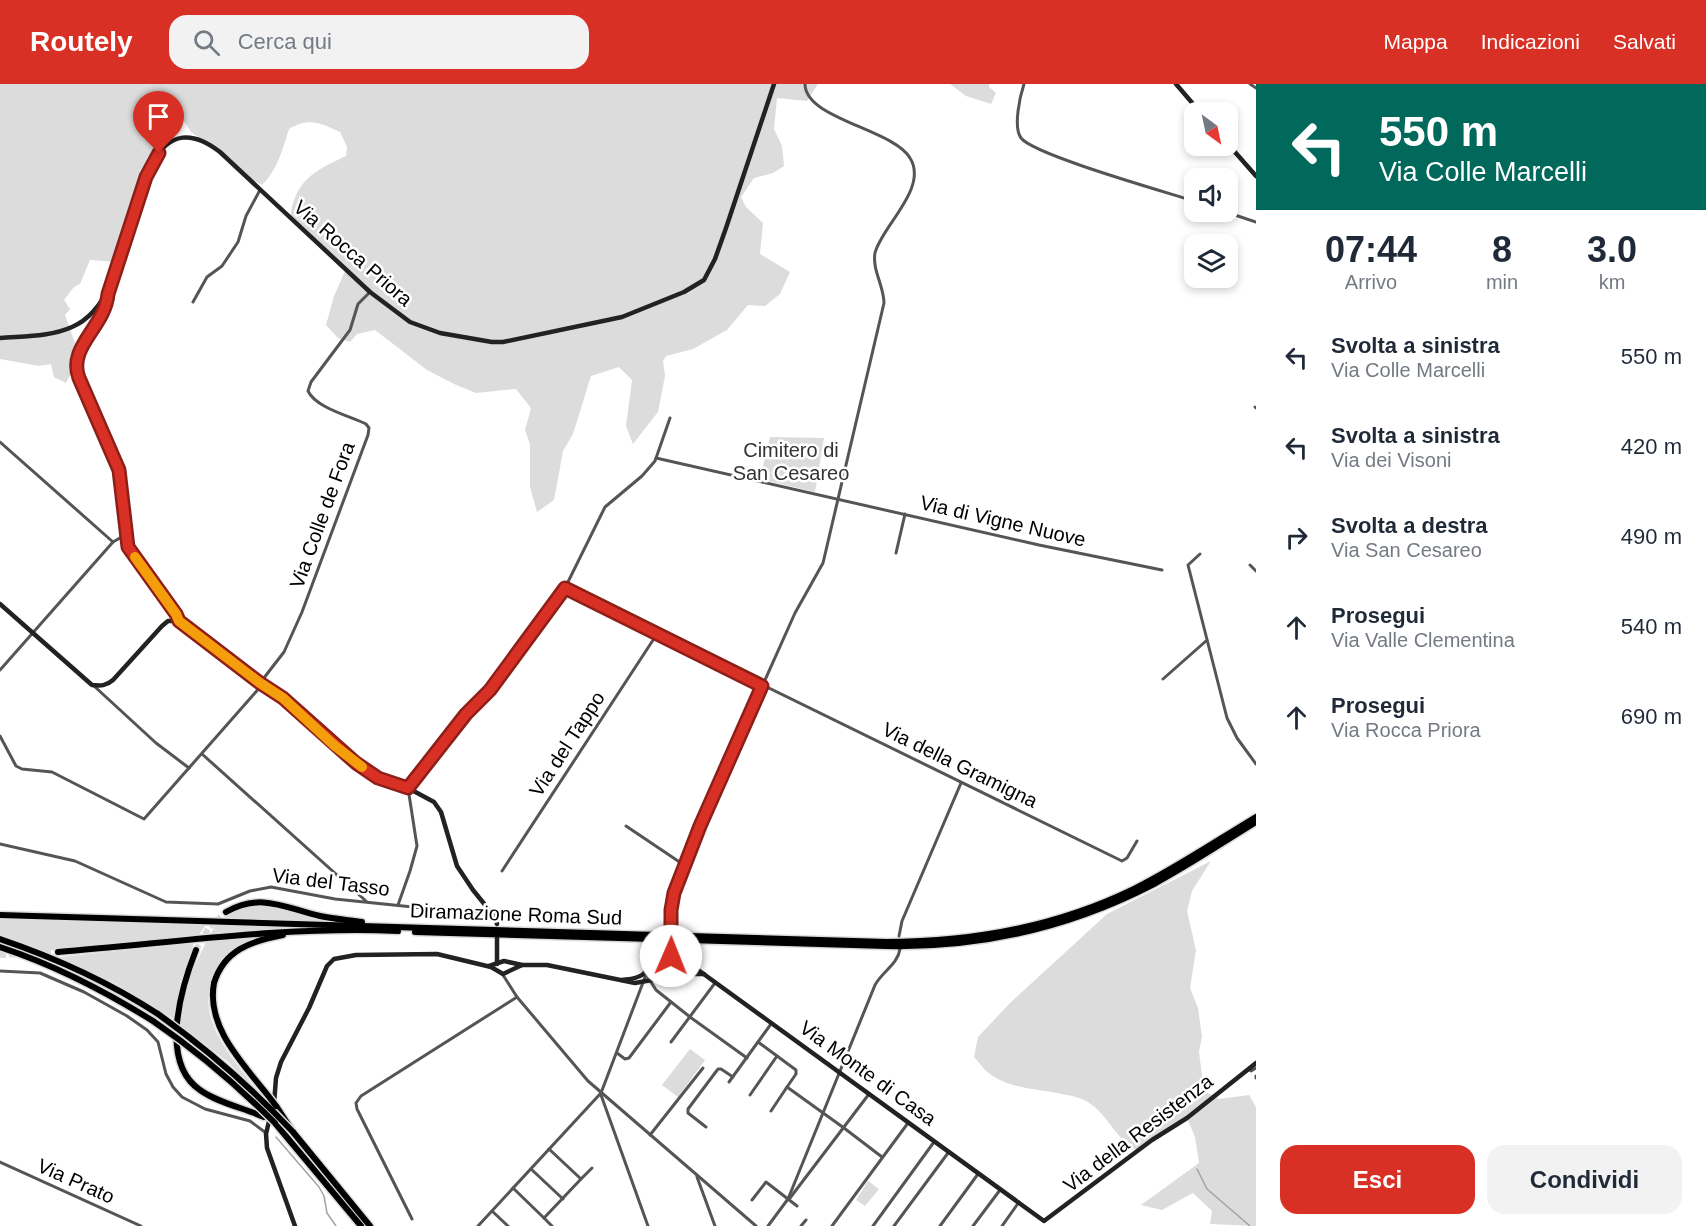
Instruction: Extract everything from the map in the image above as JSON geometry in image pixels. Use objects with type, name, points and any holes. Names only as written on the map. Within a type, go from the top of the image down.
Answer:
[{"type":"highway","name":"Diramazione Roma Sud","points":[[0,915],[886,942],[973,938],[1041,924],[1099,905],[1154,879],[1256,816]]},
{"type":"highway","name":"Diramazione Roma Sud","points":[[310,931],[384,931],[893,946],[960,944],[1030,931],[1100,909],[1161,880],[1256,822]]},
{"type":"highway","points":[[226,912],[249,903],[270,902],[321,916],[383,926]]},
{"type":"highway","points":[[58,952],[206,937],[310,931]]},
{"type":"highway","points":[[310,931],[242,946],[223,962],[214,983],[212,1005],[219,1028],[361,1226]]},
{"type":"highway","points":[[0,939],[85,973],[158,1014],[228,1068],[293,1132]]},
{"type":"highway","points":[[0,947],[78,978],[153,1021],[187,1045],[222,1073],[275,1123],[370,1226]]},
{"type":"highway","points":[[196,950],[186,979],[178,1019],[177,1043],[180,1063],[185,1075],[197,1088],[210,1096],[275,1123]]},
{"type":"street","name":"Via Rocca Priora","points":[[108,294],[149,170],[157,155],[169,143],[184,137],[198,139],[220,152],[370,292],[410,322],[440,333],[492,342],[517,340],[622,317],[684,292],[704,280],[715,259],[774,84]]},
{"type":"street","points":[[478,1226],[601,1093],[647,972],[655,958],[671,956],[673,898],[685,865],[762,686],[795,614],[823,563],[884,303],[881,283],[875,266],[876,253],[880,242],[907,199],[913,180],[913,166],[911,158],[903,150],[813,102],[806,93],[805,84]]},
{"type":"street","points":[[1024,84],[1020,94],[1018,118],[1020,134],[1024,141],[1064,159],[1184,198]]},
{"type":"street","points":[[1176,84],[1191,102]]},
{"type":"street","points":[[1250,84],[1256,88]]},
{"type":"street","points":[[1238,156],[1256,176]]},
{"type":"street","points":[[193,302],[207,277],[220,268],[238,243],[247,213],[260,190]]},
{"type":"street","points":[[1238,216],[1256,222]]},
{"type":"street","name":"Via Colle de Fora","points":[[261,684],[284,652],[302,612],[368,435],[369,428],[366,423],[332,409],[311,396],[308,390],[312,381],[351,328],[358,304],[370,292]]},
{"type":"street","points":[[0,338],[54,333],[70,328],[89,318],[108,294]]},
{"type":"street","points":[[108,294],[104,313],[79,352],[75,367],[119,470],[125,535],[131,552],[179,621],[261,684],[283,698],[356,763],[378,778],[428,797],[438,806],[457,866],[492,913],[497,924]]},
{"type":"street","points":[[398,905],[416,848],[416,834],[408,788],[466,714],[490,690],[565,588],[605,507],[642,476],[656,458],[669,418]]},
{"type":"street","points":[[0,442],[113,542]]},
{"type":"street","name":"Via di Vigne Nuove","points":[[656,458],[1162,570]]},
{"type":"street","points":[[896,553],[905,514]]},
{"type":"street","points":[[0,670],[113,542],[125,535]]},
{"type":"street","points":[[1200,554],[1188,565],[1206,641],[1229,723],[1256,764]]},
{"type":"street","points":[[1250,565],[1256,571]]},
{"type":"street","name":"Via della Gramigna","points":[[565,588],[1122,861],[1127,858],[1137,841]]},
{"type":"street","points":[[0,604],[156,742],[189,768]]},
{"type":"street","points":[[92,685],[104,686],[110,683],[162,626],[168,621],[179,621]]},
{"type":"street","name":"Via del Tappo","points":[[502,871],[657,634]]},
{"type":"street","points":[[1162,679],[1206,641]]},
{"type":"street","points":[[0,736],[16,766],[22,769],[52,772],[144,819],[261,684]]},
{"type":"street","points":[[202,754],[366,901]]},
{"type":"street","points":[[899,936],[902,921],[961,783]]},
{"type":"street","points":[[626,826],[685,865]]},
{"type":"street","name":"Via del Tasso","points":[[0,844],[75,861],[166,902],[218,904],[248,891],[267,887],[331,898],[481,914],[492,913]]},
{"type":"street","points":[[497,938],[497,968]]},
{"type":"street","points":[[788,1199],[875,985],[897,959],[900,949]]},
{"type":"street","points":[[295,1226],[273,1168],[267,1148],[266,1132],[275,1102],[280,1065],[327,966],[333,960],[356,955],[429,953],[497,968],[517,997],[601,1093],[756,1226]]},
{"type":"street","points":[[497,953],[509,966],[508,981]]},
{"type":"street","name":"Via Monte di Casa","points":[[671,956],[680,957],[696,967],[1044,1221]]},
{"type":"street","points":[[505,961],[522,965],[550,966],[643,982],[685,974],[706,975]]},
{"type":"street","points":[[497,968],[505,961]]},
{"type":"street","points":[[503,974],[522,965]]},
{"type":"street","points":[[685,974],[696,967]]},
{"type":"street","points":[[0,971],[40,973],[84,992],[127,1016],[147,1030],[158,1042],[166,1074],[182,1097],[205,1109],[250,1121],[266,1132]]},
{"type":"street","points":[[631,981],[647,972]]},
{"type":"street","points":[[647,972],[655,989],[747,1058]]},
{"type":"street","points":[[631,981],[639,993]]},
{"type":"street","points":[[671,1042],[716,982]]},
{"type":"street","points":[[412,1219],[357,1109],[357,1101],[361,1096],[517,997]]},
{"type":"street","points":[[616,1053],[628,1059],[671,1002]]},
{"type":"street","points":[[729,1082],[772,1022]]},
{"type":"street","points":[[758,1042],[797,1071],[771,1111]]},
{"type":"street","points":[[750,1095],[777,1056]]},
{"type":"street","name":"Via della Resistenza","points":[[1038,1226],[1152,1140],[1187,1118],[1249,1069],[1256,1066]]},
{"type":"street","points":[[650,1135],[703,1068]]},
{"type":"street","points":[[706,1127],[688,1113],[688,1108],[718,1069],[733,1077]]},
{"type":"street","points":[[787,1087],[882,1156]]},
{"type":"street","points":[[601,1093],[648,1226]]},
{"type":"street","points":[[768,1226],[870,1093]]},
{"type":"street","points":[[832,1226],[909,1121]]},
{"type":"street","points":[[873,1226],[935,1141]]},
{"type":"street","points":[[549,1149],[581,1179]]},
{"type":"street","points":[[894,1226],[949,1151]]},
{"type":"street","name":"Via Prato","points":[[0,1162],[134,1225],[141,1226]]},
{"type":"street","points":[[544,1218],[592,1168]]},
{"type":"street","points":[[531,1169],[563,1198]]},
{"type":"street","points":[[940,1226],[979,1173]]},
{"type":"street","points":[[697,1176],[715,1226]]},
{"type":"street","points":[[752,1200],[766,1182],[797,1206]]},
{"type":"street","points":[[513,1188],[552,1226]]},
{"type":"street","points":[[973,1226],[1001,1188]]},
{"type":"street","points":[[1002,1226],[1019,1202]]},
{"type":"street","points":[[492,1211],[508,1226]]},
{"type":"street","points":[[801,1226],[806,1220]]},
{"type":"green space","points":[[0,84],[818,84],[807,101],[777,98],[774,129],[782,146],[784,166],[773,173],[754,178],[741,197],[746,207],[763,223],[760,254],[790,272],[780,294],[765,306],[748,305],[727,330],[693,349],[666,356],[663,361],[665,376],[658,412],[633,444],[626,426],[632,380],[619,367],[591,376],[573,434],[563,451],[554,500],[537,512],[530,487],[530,444],[525,430],[531,408],[516,389],[476,393],[427,370],[375,330],[357,334],[350,342],[338,338],[326,325],[334,296],[346,269],[290,218],[296,194],[308,178],[346,156],[347,147],[340,132],[320,124],[309,122],[289,129],[276,166],[262,185],[244,176],[215,149],[191,132],[178,112],[173,114],[115,262],[90,260],[80,284],[74,287],[64,300],[70,309],[65,315],[76,346],[76,365],[66,383],[54,377],[51,364],[39,366],[0,359]]},
{"type":"green space","points":[[950,84],[989,84],[989,87],[996,93],[991,104],[966,96]]},
{"type":"green space","name":"Cimitero di San Cesareo","points":[[770,437],[824,438],[815,492],[760,479]]},
{"type":"green space","points":[[1211,861],[1192,891],[1187,911],[1196,950],[1190,988],[1198,1008],[1202,1037],[1199,1052],[1204,1091],[1219,1099],[1249,1095],[1256,1107],[1256,1226],[1210,1224],[1212,1211],[1193,1193],[1162,1210],[1141,1205],[1199,1163],[1195,1137],[1187,1118],[1138,1151],[1123,1140],[1099,1111],[1084,1100],[1022,1087],[997,1079],[974,1057],[978,1037],[1010,1003],[1107,914]]},
{"type":"green space","points":[[263,904],[284,907],[323,921],[222,919],[240,908]]},
{"type":"green space","points":[[0,917],[206,925],[198,936],[43,951],[0,936]]},
{"type":"green space","points":[[216,925],[330,928],[211,933]]},
{"type":"green space","points":[[257,938],[231,952],[219,964],[209,993],[209,1009],[213,1024],[228,1053],[258,1092],[228,1062],[179,1024],[189,978],[206,942]]},
{"type":"green space","points":[[194,943],[180,982],[174,1019],[113,982],[60,957]]},
{"type":"green space","points":[[672,957],[694,968],[654,978],[647,974],[656,961]]},
{"type":"green space","points":[[690,1049],[705,1060],[678,1097],[662,1085]]},
{"type":"green space","points":[[868,1181],[879,1189],[865,1206],[856,1200]]},
{"type":"waterway","points":[[276,1137],[319,1187],[324,1196],[327,1213],[336,1226]]},
{"type":"waterway","points":[[1197,1169],[1207,1189],[1250,1226]]},
{"type":"tunnel","points":[[196,950],[208,929],[226,912]]},
{"type":"tunnel","points":[[0,955],[58,952]]},
{"type":"slow traffic","points":[[135,557],[179,621],[283,698],[335,746],[362,767]]},
{"type":"route","points":[[159,153],[146,177],[108,294],[105,310],[79,352],[75,364],[75,369],[119,470],[126,539],[131,552],[179,621],[283,698],[356,763],[378,778],[408,788],[466,714],[490,690],[565,588],[762,686],[700,826],[674,893],[671,910],[671,956]]}]
